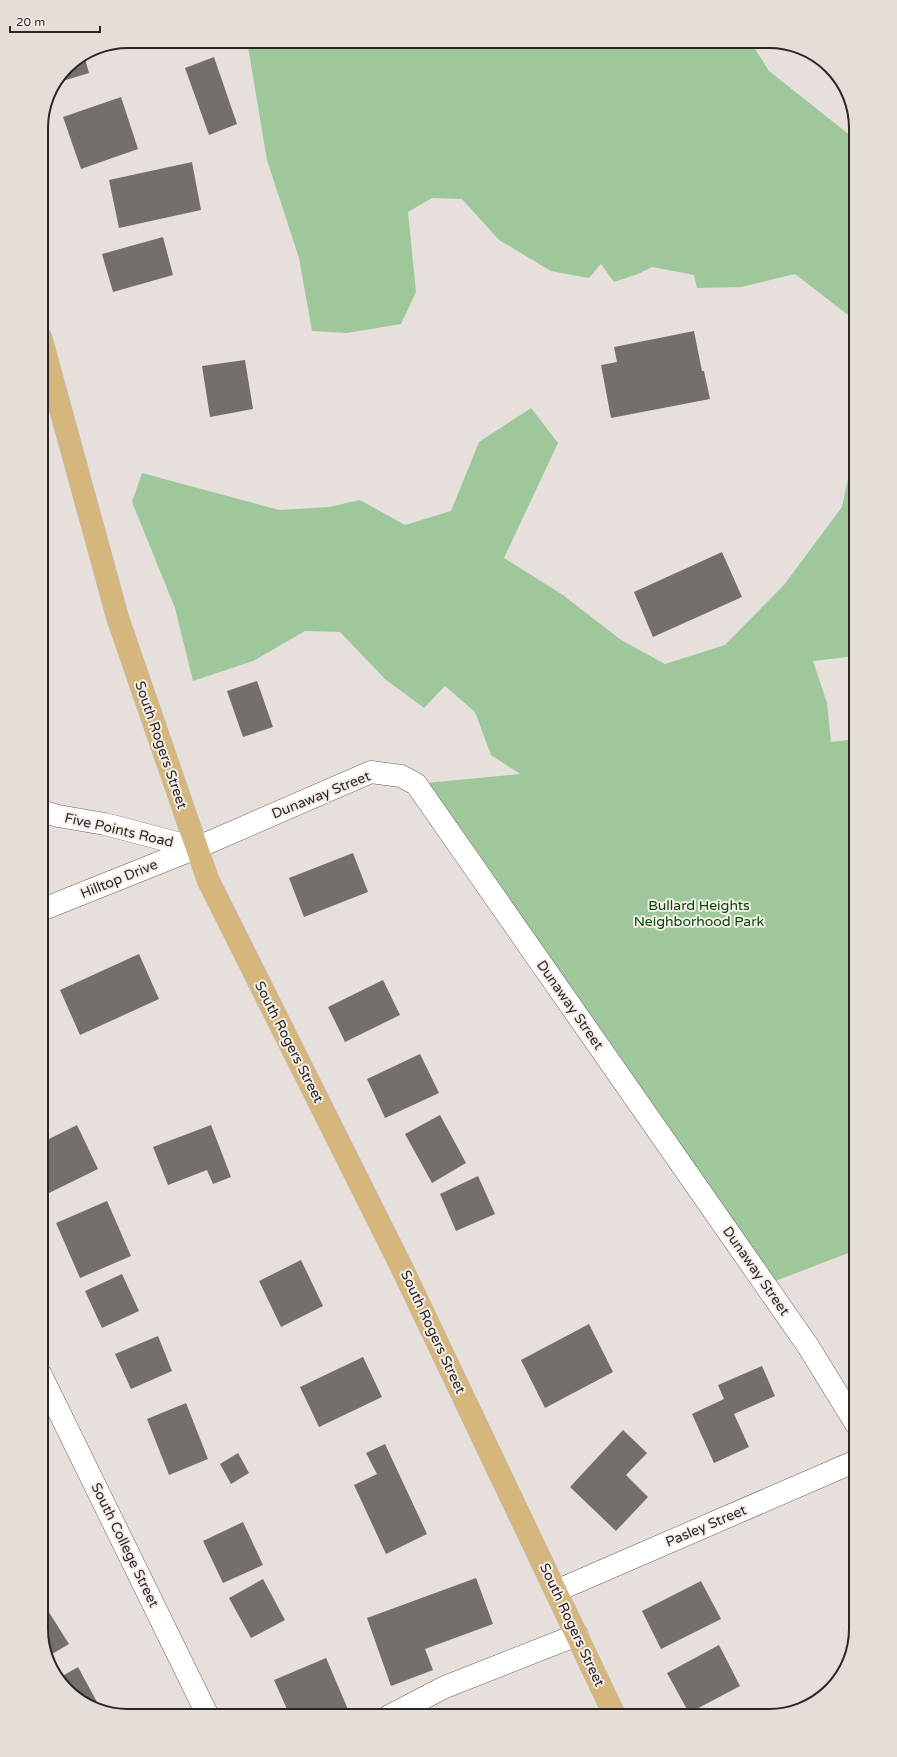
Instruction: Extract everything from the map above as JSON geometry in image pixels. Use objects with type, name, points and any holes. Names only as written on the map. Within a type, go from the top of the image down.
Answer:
[{"type":"main road","name":"South Rogers Street","points":[[48,364],[118,619],[208,880],[402,1268],[612,1709]]},
{"type":"street","name":"Dunaway Street","points":[[196,848],[371,772],[401,776],[416,784],[808,1346],[849,1413]]},
{"type":"street","name":"Five Points Road","points":[[48,813],[105,824],[196,848]]},
{"type":"street","name":"Hilltop Drive","points":[[48,907],[196,848]]},
{"type":"street","name":"South College Street","points":[[48,1389],[205,1709]]},
{"type":"street","name":"Pasley Street","points":[[556,1591],[849,1464]]},
{"type":"street","points":[[403,1709],[445,1687],[577,1635]]},
{"type":"green space","points":[[248,48],[754,48],[769,71],[849,134],[849,322],[848,315],[795,274],[741,287],[697,288],[694,275],[652,267],[638,274],[614,282],[601,264],[589,278],[551,271],[499,240],[462,199],[432,198],[408,212],[416,292],[401,324],[347,333],[312,331],[299,258],[267,160]]},
{"type":"green space","name":"Bullard Heights Neighborhood Park","points":[[531,408],[558,443],[504,558],[563,595],[621,640],[665,664],[725,645],[784,585],[842,507],[849,474],[849,657],[813,661],[827,703],[831,742],[849,740],[849,1253],[765,1285],[416,784],[520,774],[491,755],[475,712],[445,686],[424,708],[385,679],[340,632],[305,631],[253,661],[193,681],[175,608],[132,502],[142,473],[279,510],[329,507],[360,500],[405,525],[451,511],[479,442]]},
{"type":"building","points":[[214,57],[237,124],[209,135],[185,68]]},
{"type":"building","points":[[86,61],[89,73],[64,81],[75,68]]},
{"type":"building","points":[[121,97],[138,149],[81,169],[63,117]]},
{"type":"building","points":[[192,162],[201,210],[119,228],[109,180]]},
{"type":"building","points":[[163,237],[173,275],[113,292],[102,254]]},
{"type":"building","points":[[694,331],[702,371],[704,371],[710,399],[611,418],[601,365],[617,362],[614,347]]},
{"type":"building","points":[[245,360],[253,409],[210,417],[202,366]]},
{"type":"building","points":[[722,552],[742,597],[653,637],[634,592]]},
{"type":"building","points":[[257,681],[273,727],[243,737],[227,691]]},
{"type":"building","points":[[353,853],[368,892],[304,917],[289,878]]},
{"type":"building","points":[[139,954],[159,999],[80,1035],[60,990]]},
{"type":"building","points":[[383,980],[400,1015],[345,1042],[328,1007]]},
{"type":"building","points":[[420,1054],[439,1093],[385,1118],[367,1079]]},
{"type":"building","points":[[440,1115],[466,1163],[432,1183],[405,1134]]},
{"type":"building","points":[[77,1125],[98,1169],[49,1193],[48,1140]]},
{"type":"building","points":[[211,1125],[231,1177],[213,1184],[207,1170],[168,1185],[153,1147]]},
{"type":"building","points":[[478,1176],[495,1214],[456,1231],[440,1194]]},
{"type":"building","points":[[107,1201],[131,1256],[80,1278],[56,1223]]},
{"type":"building","points":[[301,1260],[323,1306],[281,1327],[259,1281]]},
{"type":"building","points":[[122,1274],[139,1311],[102,1328],[85,1291]]},
{"type":"building","points":[[589,1324],[613,1372],[545,1408],[521,1360]]},
{"type":"building","points":[[158,1336],[172,1371],[131,1389],[115,1354]]},
{"type":"building","points":[[363,1357],[382,1397],[319,1427],[300,1387]]},
{"type":"building","points":[[762,1366],[775,1396],[734,1414],[749,1447],[714,1463],[692,1414],[724,1399],[718,1385]]},
{"type":"building","points":[[186,1403],[208,1459],[169,1475],[147,1419]]},
{"type":"building","points":[[623,1430],[647,1453],[626,1475],[648,1497],[616,1531],[570,1487]]},
{"type":"building","points":[[385,1444],[427,1534],[386,1554],[354,1485],[377,1474],[366,1453]]},
{"type":"building","points":[[238,1453],[249,1473],[231,1484],[220,1464]]},
{"type":"building","points":[[243,1522],[263,1565],[223,1583],[203,1541]]},
{"type":"building","points":[[476,1578],[493,1624],[425,1649],[433,1670],[391,1686],[367,1618]]},
{"type":"building","points":[[263,1579],[285,1620],[251,1638],[229,1598]]},
{"type":"building","points":[[701,1581],[721,1619],[661,1649],[642,1611]]},
{"type":"building","points":[[48,1611],[69,1644],[52,1654],[48,1634]]},
{"type":"building","points":[[719,1645],[740,1686],[697,1709],[687,1709],[667,1673]]},
{"type":"building","points":[[326,1658],[348,1709],[287,1709],[274,1680]]},
{"type":"building","points":[[78,1667],[97,1702],[88,1698],[71,1686],[63,1675]]}]
